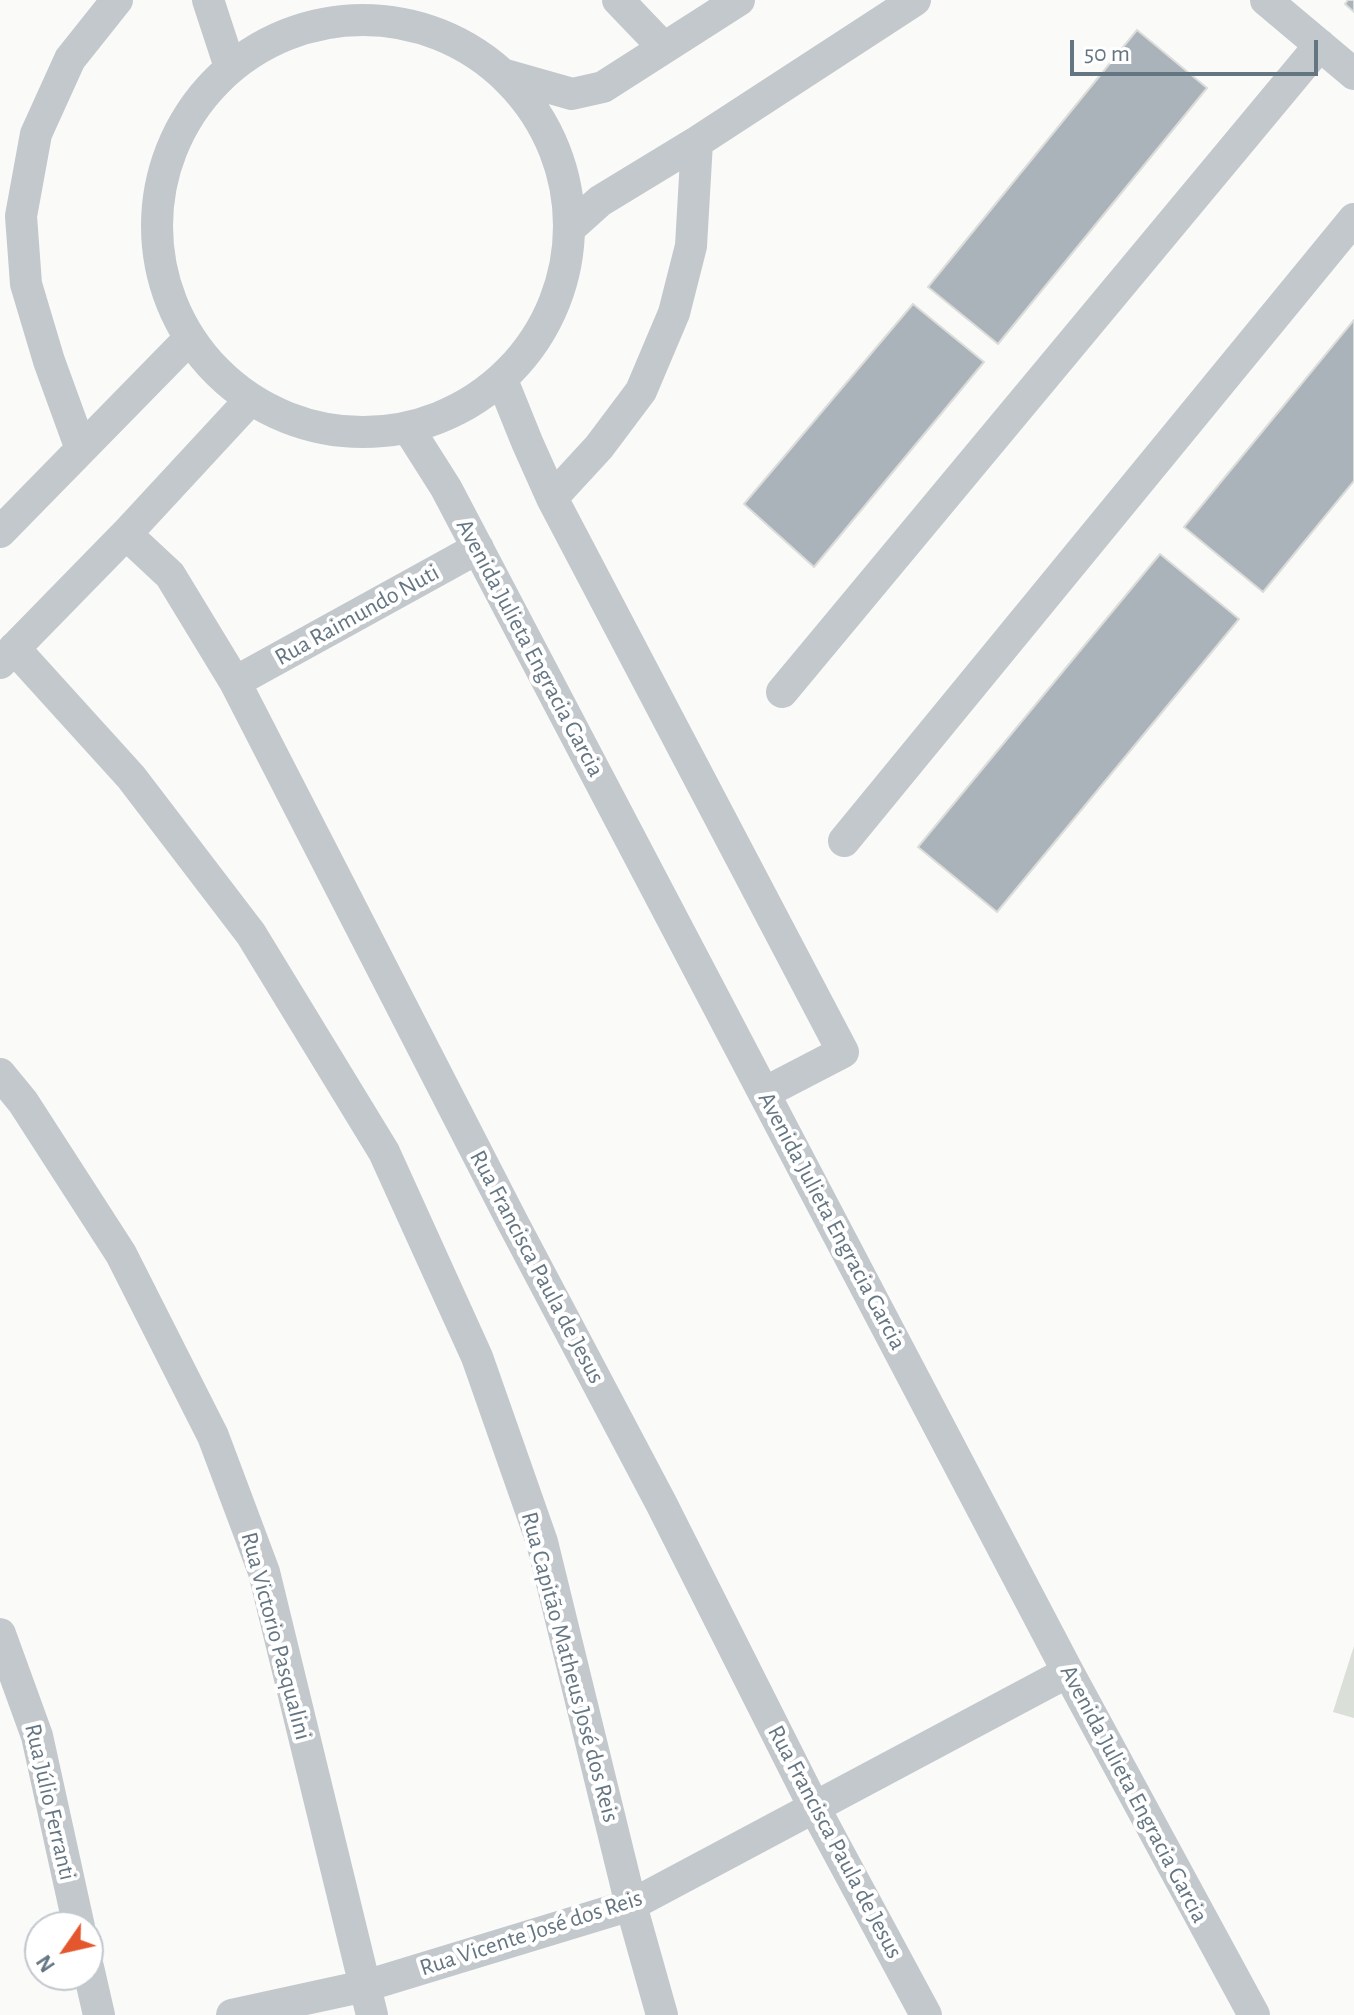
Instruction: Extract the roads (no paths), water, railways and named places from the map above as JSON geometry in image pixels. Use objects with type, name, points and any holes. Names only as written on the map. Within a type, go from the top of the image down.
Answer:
[{"type":"street","points":[[81,449],[49,361],[26,284],[21,216],[36,134],[70,59],[117,0]]},
{"type":"street","points":[[208,0],[230,67]]},
{"type":"street","points":[[618,0],[664,48]]},
{"type":"street","points":[[505,75],[572,94],[603,87],[739,0]]},
{"type":"street","points":[[571,227],[600,201],[697,142],[915,0]]},
{"type":"street","points":[[1266,0],[1354,74]]},
{"type":"street","points":[[346,9],[407,23],[459,42],[505,75],[540,119],[563,171],[571,227],[553,311],[502,380],[458,411],[408,428],[354,433],[300,423],[251,399],[218,372],[190,338],[165,284],[157,224],[165,166],[190,112],[230,67],[286,33],[346,9]]},
{"type":"street","points":[[782,692],[1320,45]]},
{"type":"street","points":[[552,498],[599,447],[641,391],[674,313],[691,246],[697,142]]},
{"type":"street","points":[[844,841],[1354,219]]},
{"type":"street","points":[[0,532],[190,338]]},
{"type":"street","points":[[502,380],[552,498],[843,1052],[764,1093]]},
{"type":"street","points":[[7,656],[251,399]]},
{"type":"street","name":"Avenida Julieta Engracia Garcia","points":[[408,428],[446,488],[478,548],[1068,1672],[1254,2015]]},
{"type":"street","name":"Rua Francisca Paula de Jesus","points":[[126,534],[170,575],[235,682],[513,1223],[661,1503],[814,1807],[926,2015]]},
{"type":"street","name":"Rua Raimundo Nuti","points":[[235,682],[478,548]]},
{"type":"street","name":"Rua Capitão Matheus José dos Reis","points":[[7,656],[131,777],[251,934],[384,1152],[477,1357],[542,1542],[631,1905],[662,2015]]},
{"type":"street","name":"Rua Victorio Pasqualini","points":[[0,1074],[23,1102],[121,1254],[213,1436],[264,1572],[368,2000]]},
{"type":"street","name":"Rua Júlio Ferranti","points":[[0,1634],[37,1736],[75,1911]]},
{"type":"street","name":"Rua Vicente José dos Reis","points":[[232,2015],[368,2000],[631,1905],[1068,1672]]},
{"type":"street","points":[[94,1991],[99,2015]]}]
